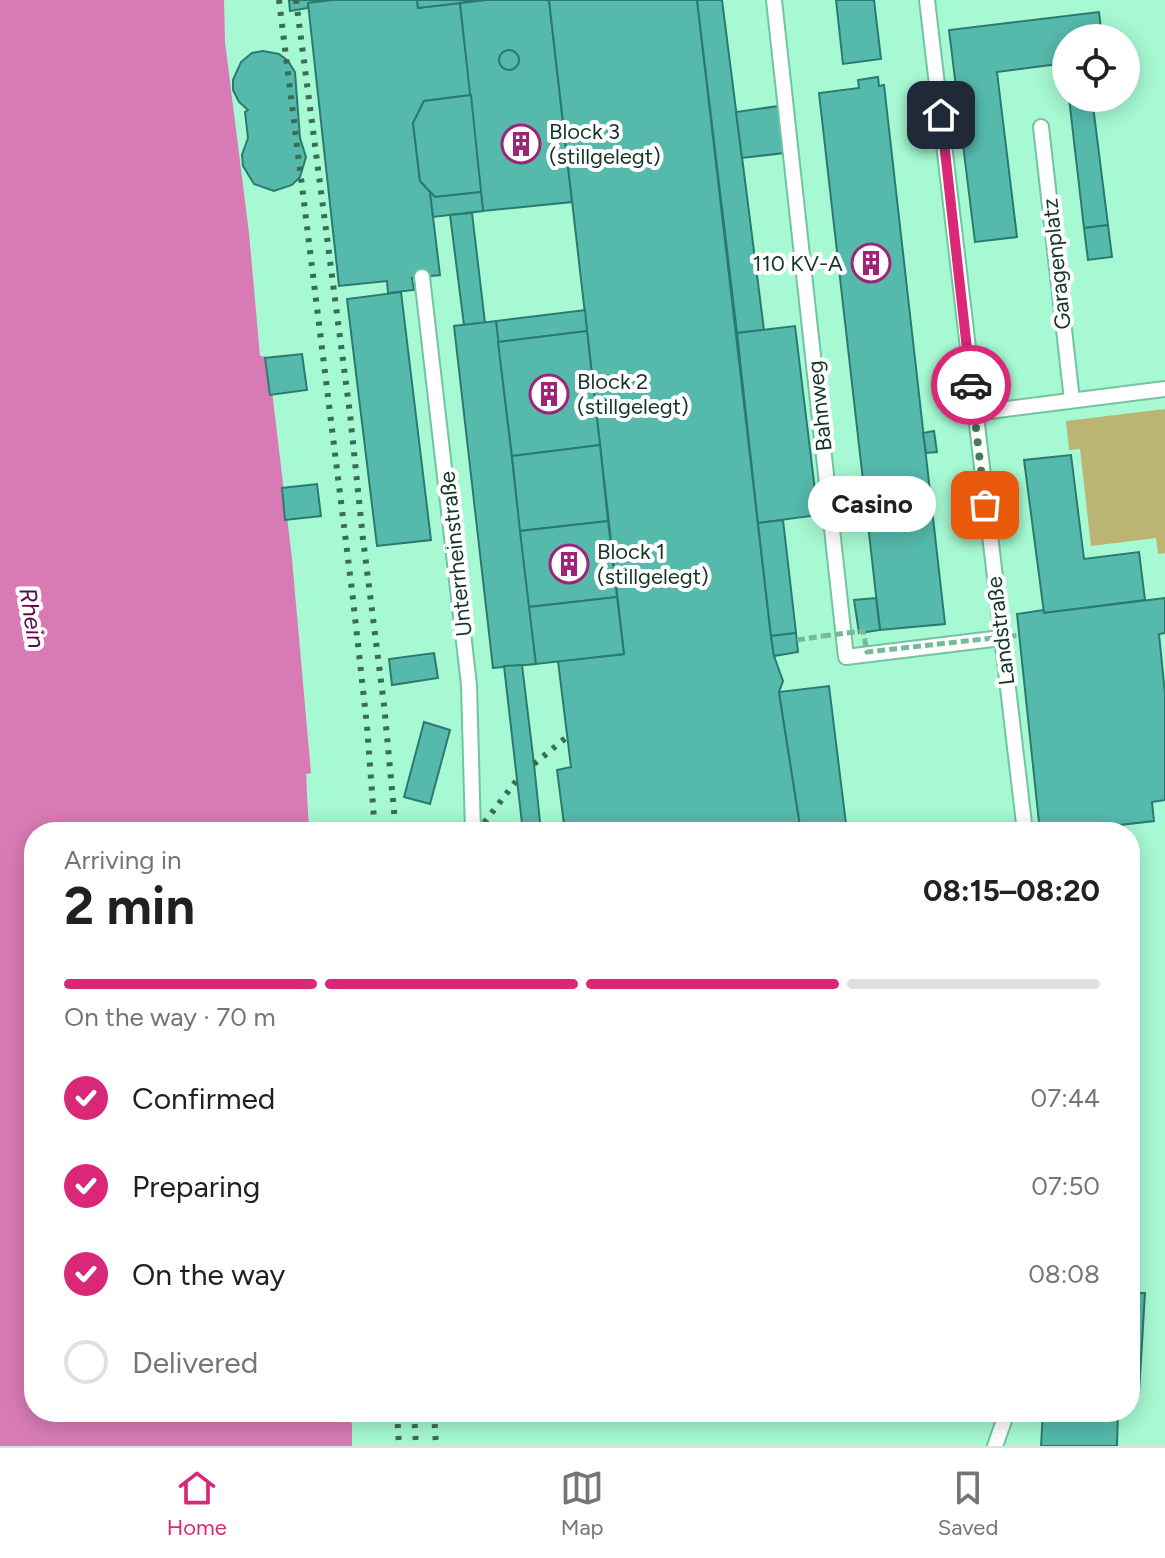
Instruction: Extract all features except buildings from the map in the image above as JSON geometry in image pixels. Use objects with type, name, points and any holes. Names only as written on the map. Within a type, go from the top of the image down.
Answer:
[{"type":"lane","name":"Bahnweg","points":[[774,0],[846,657],[1001,638]]},
{"type":"lane","name":"Landstraße","points":[[927,0],[1024,822]]},
{"type":"lane","name":"Garagenplatz","points":[[1041,127],[1072,400]]},
{"type":"lane","name":"Unterrheinstraße","points":[[422,277],[469,685],[473,822]]},
{"type":"lane","points":[[974,413],[1165,389]]},
{"type":"lane","points":[[995,1446],[1003,1422]]},
{"type":"path","points":[[797,640],[863,631],[867,652],[1020,635]]},
{"type":"shaded area","points":[[1165,409],[1165,553],[1158,554],[1156,538],[1091,546],[1080,449],[1069,450],[1066,421]]},
{"type":"water","name":"Rhein","points":[[0,0],[224,0],[225,42],[249,233],[260,356],[268,357],[292,559],[311,773],[306,774],[308,822],[24,822],[24,1422],[350,1422],[352,1446],[0,1446]]},
{"type":"railway","points":[[279,0],[353,599],[374,822]]},
{"type":"railway","points":[[296,0],[350,414],[395,822]]},
{"type":"railway","points":[[534,764],[568,736]]},
{"type":"railway","points":[[485,822],[517,780]]},
{"type":"railway","points":[[398,1422],[399,1446]]},
{"type":"railway","points":[[415,1422],[416,1446]]},
{"type":"railway","points":[[435,1422],[436,1446]]},
{"type":"way so far","points":[[971,385],[985,505]]},
{"type":"place","name":"Block 3 (stillgelegt)","points":[[521,144]]},
{"type":"place","name":"110 KV-A","points":[[871,263]]},
{"type":"place","name":"Block 2 (stillgelegt)","points":[[549,394]]},
{"type":"place","name":"Casino","points":[[985,505]]},
{"type":"place","name":"Block 1 (stillgelegt)","points":[[569,564]]},
{"type":"route","points":[[941,115],[971,385]]}]
